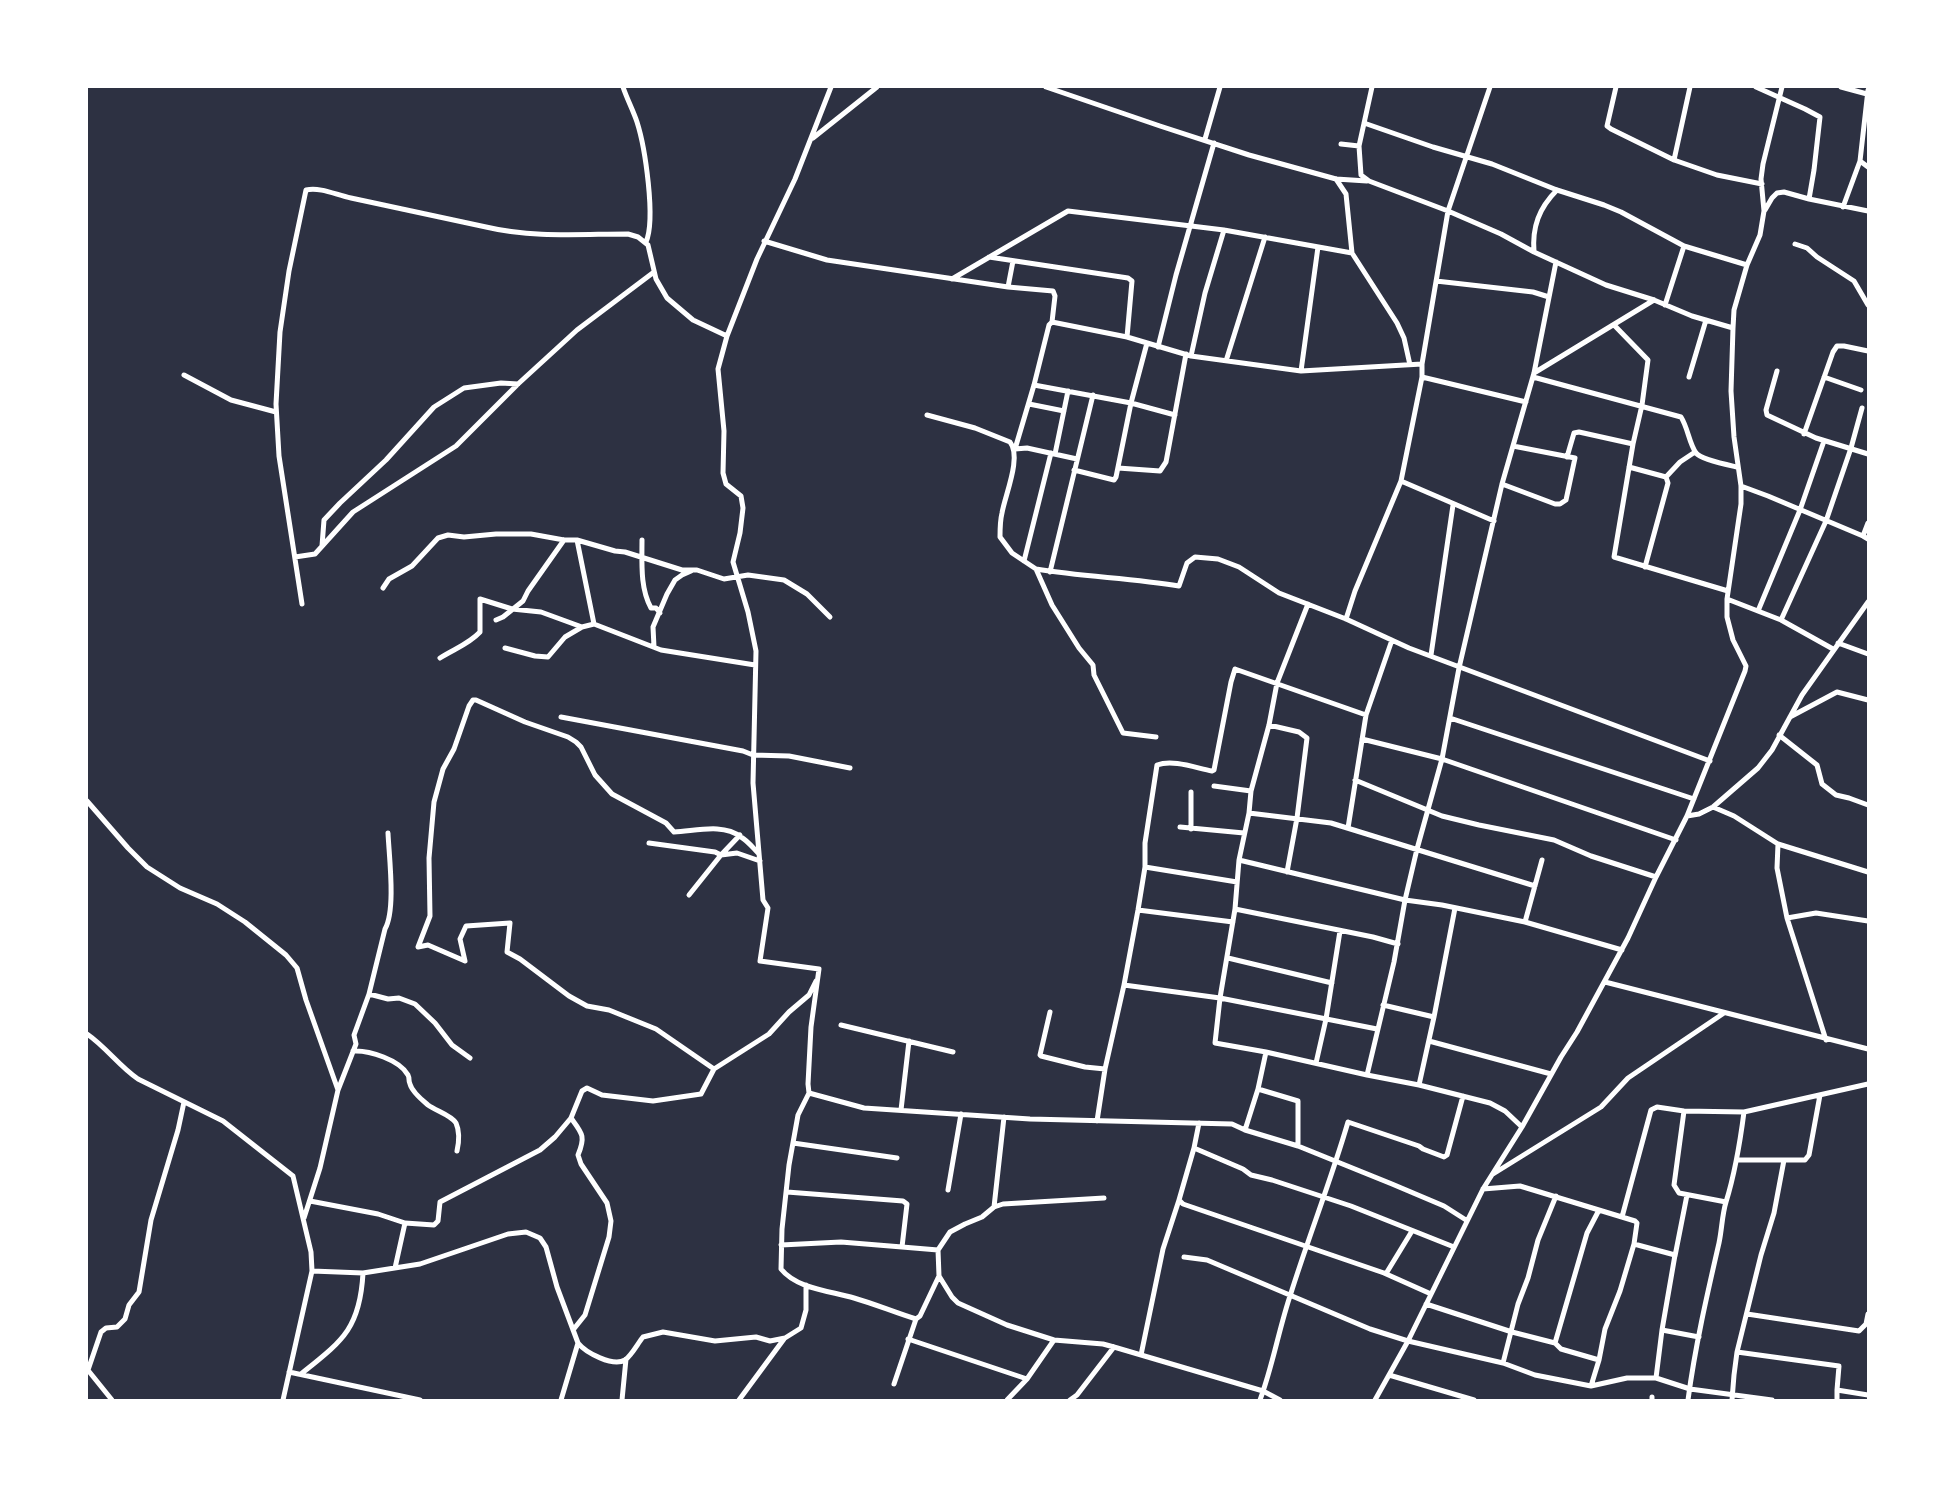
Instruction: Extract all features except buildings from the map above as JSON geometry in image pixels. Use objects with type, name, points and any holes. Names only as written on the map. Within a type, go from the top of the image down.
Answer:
[{"type":"street","points":[[623,87],[636,120],[647,177],[650,220],[646,242],[656,279],[667,298],[678,309],[693,320],[727,336]]},
{"type":"street","points":[[831,87],[812,139],[764,241],[727,336],[718,369],[724,431],[723,473],[726,483],[741,496],[743,508],[734,562],[754,641],[753,783],[763,900],[768,908],[760,961],[819,969],[811,1027],[809,1093],[798,1115],[793,1143],[781,1245],[781,1269],[785,1275],[806,1285],[855,1298],[916,1319]]},
{"type":"street","points":[[812,139],[877,87]]},
{"type":"street","points":[[1046,87],[1160,126],[1336,179],[1369,181]]},
{"type":"street","points":[[1205,140],[1220,87]]},
{"type":"street","points":[[1372,87],[1359,146],[1361,175],[1369,181],[1501,234],[1606,285],[1733,328]]},
{"type":"street","points":[[1346,619],[1355,591],[1401,481],[1422,377],[1422,364],[1448,211],[1490,87]]},
{"type":"street","points":[[1616,87],[1608,126],[1611,129],[1674,160],[1717,175],[1762,184]]},
{"type":"street","points":[[1674,160],[1690,87]]},
{"type":"street","points":[[1756,87],[1820,117],[1818,147],[1809,199]]},
{"type":"street","points":[[1375,1400],[1483,1189],[1522,1127],[1622,950],[1687,816],[1745,671],[1743,659],[1733,640],[1727,616],[1728,591],[1741,504],[1731,391],[1734,310],[1747,265],[1760,235],[1764,211],[1763,164],[1782,87]]},
{"type":"street","points":[[1842,87],[1867,92],[1860,160],[1843,207]]},
{"type":"street","points":[[1364,123],[1492,164],[1557,190],[1622,212],[1684,246],[1747,265]]},
{"type":"street","points":[[1158,347],[1176,274],[1214,143]]},
{"type":"street","points":[[1341,144],[1359,146]]},
{"type":"street","points":[[1860,160],[1868,167]]},
{"type":"street","points":[[1336,179],[1346,194],[1352,253],[1404,338],[1410,365]]},
{"type":"street","points":[[302,604],[279,456],[276,411],[280,332],[289,271],[306,190],[327,192],[408,212],[461,220],[487,228],[544,234],[628,234],[646,242]]},
{"type":"street","points":[[1534,252],[1536,219],[1557,190]]},
{"type":"street","points":[[1764,211],[1777,193],[1784,192],[1868,211]]},
{"type":"street","points":[[952,279],[1068,211],[1224,230],[1352,253]]},
{"type":"street","points":[[1118,468],[1160,471],[1166,462],[1174,415],[1189,355],[1224,230]]},
{"type":"street","points":[[1226,361],[1265,237]]},
{"type":"street","points":[[764,241],[827,260],[1008,287],[1053,291],[1055,296],[1052,322],[1049,325],[1015,449],[1015,459],[1001,516],[1000,537],[1012,553],[1036,569],[1179,586],[1187,563],[1195,557],[1211,558],[1239,567],[1280,593],[1459,668],[1710,761]]},
{"type":"street","points":[[1795,244],[1807,249],[1854,281],[1868,305]]},
{"type":"street","points":[[1665,305],[1684,246]]},
{"type":"street","points":[[1301,371],[1318,248]]},
{"type":"street","points":[[989,257],[1128,278],[1132,281],[1126,337]]},
{"type":"street","points":[[1008,287],[1012,261]]},
{"type":"street","points":[[1367,1075],[1398,944],[1417,849],[1442,759],[1459,668],[1502,484],[1534,375],[1556,262]]},
{"type":"street","points":[[295,557],[315,554],[353,512],[456,446],[518,384],[577,330],[654,272]]},
{"type":"street","points":[[1436,281],[1533,292],[1549,297]]},
{"type":"street","points":[[1534,375],[1654,300]]},
{"type":"street","points":[[1689,377],[1706,320]]},
{"type":"street","points":[[1052,322],[1126,337],[1189,355],[1301,371],[1422,364]]},
{"type":"street","points":[[1614,325],[1648,360],[1614,557],[1728,591]]},
{"type":"street","points":[[1074,470],[1114,480],[1116,477],[1131,402],[1147,343]]},
{"type":"street","points":[[1804,434],[1837,346],[1868,351]]},
{"type":"street","points":[[1777,370],[1766,410],[1767,416],[1804,434],[1868,454]]},
{"type":"street","points":[[184,375],[231,400],[276,411]]},
{"type":"street","points":[[1534,375],[1681,417],[1687,426],[1695,452],[1700,456],[1737,467]]},
{"type":"street","points":[[1422,377],[1526,402]]},
{"type":"street","points":[[1824,378],[1861,390]]},
{"type":"street","points":[[322,547],[324,520],[386,460],[434,407],[464,388],[501,383],[518,384]]},
{"type":"street","points":[[1034,385],[1131,402],[1174,415]]},
{"type":"street","points":[[1024,561],[1068,391]]},
{"type":"street","points":[[1050,572],[1093,395]]},
{"type":"street","points":[[1029,404],[1064,411]]},
{"type":"street","points":[[1781,620],[1826,521],[1862,408]]},
{"type":"street","points":[[927,415],[975,428],[1010,442],[1015,449]]},
{"type":"street","points":[[1567,457],[1574,433],[1579,432],[1633,444]]},
{"type":"street","points":[[1758,611],[1800,510],[1824,441]]},
{"type":"street","points":[[1502,484],[1560,504],[1566,500],[1575,458],[1513,446]]},
{"type":"street","points":[[1015,449],[1027,448],[1077,459]]},
{"type":"street","points":[[1666,477],[1680,462],[1695,452]]},
{"type":"street","points":[[1629,467],[1666,477]]},
{"type":"street","points":[[1645,567],[1668,483],[1666,477]]},
{"type":"street","points":[[1401,481],[1494,521]]},
{"type":"street","points":[[1741,486],[1865,538],[1868,523]]},
{"type":"street","points":[[1431,655],[1453,505]]},
{"type":"street","points":[[383,588],[390,579],[412,566],[438,538],[448,535],[464,537],[531,534],[577,540],[682,570],[698,570],[724,579],[748,575],[784,580],[807,594],[830,616]]},
{"type":"street","points":[[496,620],[523,601],[564,540]]},
{"type":"street","points":[[577,540],[594,624]]},
{"type":"street","points":[[642,540],[643,577],[647,601],[651,608],[656,608],[660,613]]},
{"type":"street","points":[[1036,569],[1052,605],[1079,648],[1093,665],[1094,675],[1123,733],[1156,737]]},
{"type":"street","points":[[654,647],[653,627],[675,580],[692,570]]},
{"type":"street","points":[[440,658],[472,641],[480,632],[480,599],[512,609],[541,612],[582,627]]},
{"type":"street","points":[[1727,599],[1781,620],[1833,649]]},
{"type":"street","points":[[1687,816],[1713,807],[1758,768],[1772,750],[1802,695],[1868,602]]},
{"type":"street","points":[[1308,604],[1277,683],[1269,725],[1251,791],[1239,860],[1235,909],[1215,1043],[1266,1052],[1463,1096],[1498,1106],[1522,1127]]},
{"type":"street","points":[[505,648],[548,657],[565,637],[582,627],[594,624],[654,647],[755,665]]},
{"type":"street","points":[[1348,828],[1366,715],[1392,640]]},
{"type":"street","points":[[1838,643],[1868,654]]},
{"type":"street","points":[[1097,1121],[1105,1069],[1138,910],[1157,765],[1162,763],[1214,770],[1235,669],[1366,715]]},
{"type":"street","points":[[1788,718],[1837,692],[1868,699]]},
{"type":"street","points":[[714,1069],[656,1029],[609,1010],[587,1006],[569,996],[520,958],[507,952],[510,923],[466,927],[460,939],[465,961],[428,945],[418,947],[424,926],[430,916],[429,858],[434,802],[443,769],[454,749],[469,706],[473,700],[476,700],[576,742],[595,775],[612,794],[666,823],[675,832],[706,828],[728,830],[740,835],[759,854]]},
{"type":"street","points":[[561,717],[727,750],[743,751],[753,755],[789,756],[850,768]]},
{"type":"street","points":[[1450,718],[1694,799]]},
{"type":"street","points":[[1269,725],[1299,732],[1307,738],[1287,872]]},
{"type":"street","points":[[1779,735],[1817,765],[1822,784],[1836,795],[1868,805]]},
{"type":"street","points":[[1362,739],[1442,759],[1676,840]]},
{"type":"street","points":[[1355,780],[1442,816],[1554,840],[1591,856],[1656,877]]},
{"type":"street","points":[[1214,786],[1251,791]]},
{"type":"street","points":[[1191,792],[1191,829]]},
{"type":"street","points":[[87,801],[147,867],[180,888],[217,904],[245,922],[286,955],[297,968],[338,1090]]},
{"type":"street","points":[[1713,807],[1734,816],[1778,844],[1868,872]]},
{"type":"street","points":[[1249,813],[1331,823],[1535,886]]},
{"type":"street","points":[[1180,827],[1244,833]]},
{"type":"street","points":[[304,1218],[320,1168],[338,1090],[353,1051],[356,1039],[354,1035],[369,994],[390,919],[392,883],[388,833]]},
{"type":"street","points":[[689,895],[740,835]]},
{"type":"street","points":[[649,843],[715,852],[721,855],[737,853],[760,861]]},
{"type":"street","points":[[1778,844],[1777,868],[1787,918],[1826,1040]]},
{"type":"street","points":[[1239,860],[1405,900],[1525,922],[1622,950]]},
{"type":"street","points":[[1525,922],[1542,860]]},
{"type":"street","points":[[1145,867],[1237,882]]},
{"type":"street","points":[[1419,1085],[1455,908]]},
{"type":"street","points":[[1235,909],[1398,944]]},
{"type":"street","points":[[1138,910],[1233,922]]},
{"type":"street","points":[[1787,918],[1816,913],[1868,921]]},
{"type":"street","points":[[1316,1063],[1326,1019],[1340,931]]},
{"type":"street","points":[[1228,958],[1332,983]]},
{"type":"street","points":[[310,1201],[378,1214],[405,1223],[434,1225],[438,1221],[440,1202],[540,1150],[555,1137],[571,1118],[582,1091],[587,1088],[602,1095],[653,1101],[701,1094],[714,1069],[768,1034],[809,995],[819,977]]},
{"type":"street","points":[[1605,982],[1868,1049]]},
{"type":"street","points":[[1124,985],[1220,998],[1377,1029]]},
{"type":"street","points":[[369,994],[388,999],[399,998],[415,1004],[435,1023],[452,1045],[470,1058]]},
{"type":"street","points":[[1383,1005],[1434,1017]]},
{"type":"street","points":[[1050,1012],[1041,1056],[1085,1067],[1105,1069]]},
{"type":"street","points":[[1492,1175],[1601,1107],[1628,1078],[1724,1013]]},
{"type":"street","points":[[841,1025],[953,1052]]},
{"type":"street","points":[[87,1034],[127,1072],[223,1121],[293,1176],[311,1252],[312,1271],[283,1400]]},
{"type":"street","points":[[901,1110],[909,1041]]},
{"type":"street","points":[[1429,1041],[1551,1074]]},
{"type":"street","points":[[353,1051],[368,1051],[402,1068],[408,1076],[411,1088],[429,1106],[454,1120],[459,1133],[457,1151]]},
{"type":"street","points":[[1245,1130],[1258,1089],[1266,1052]]},
{"type":"street","points":[[1622,1217],[1651,1110],[1657,1107],[1684,1111],[1744,1112],[1868,1084]]},
{"type":"street","points":[[1258,1089],[1298,1101],[1298,1146]]},
{"type":"street","points":[[809,1093],[864,1108],[1004,1117],[1232,1124],[1337,1161],[1425,1197],[1467,1220]]},
{"type":"street","points":[[1737,1160],[1805,1160],[1809,1155],[1820,1095]]},
{"type":"street","points":[[1260,1400],[1289,1297],[1322,1197],[1337,1161],[1348,1122],[1444,1156],[1447,1155],[1463,1096]]},
{"type":"street","points":[[112,1400],[88,1370],[101,1332],[106,1328],[117,1327],[125,1319],[129,1305],[139,1292],[151,1220],[184,1102]]},
{"type":"street","points":[[1684,1111],[1674,1185],[1679,1192],[1726,1202]]},
{"type":"street","points":[[1689,1400],[1726,1202],[1737,1160],[1744,1112]]},
{"type":"street","points":[[948,1190],[961,1114]]},
{"type":"street","points":[[994,1208],[1004,1117]]},
{"type":"street","points":[[571,1118],[583,1138],[578,1155],[581,1164],[607,1203],[611,1221],[609,1237],[585,1315],[573,1330]]},
{"type":"street","points":[[1141,1355],[1163,1249],[1194,1148],[1199,1124]]},
{"type":"street","points":[[793,1143],[897,1158]]},
{"type":"street","points":[[1194,1148],[1243,1169],[1251,1175],[1352,1206],[1454,1247]]},
{"type":"street","points":[[1733,1397],[1737,1352],[1774,1213],[1784,1160]]},
{"type":"street","points":[[1483,1189],[1520,1186],[1637,1223],[1634,1244],[1620,1291],[1605,1329],[1591,1386]]},
{"type":"street","points":[[787,1192],[903,1201],[907,1204],[903,1246]]},
{"type":"street","points":[[1656,1378],[1662,1330],[1687,1194]]},
{"type":"street","points":[[1503,1364],[1518,1304],[1538,1240],[1556,1196]]},
{"type":"street","points":[[894,1384],[916,1319],[920,1316],[939,1276],[938,1251],[950,1232],[982,1217],[994,1208],[1016,1202],[1104,1198]]},
{"type":"street","points":[[1179,1200],[1183,1204],[1384,1273],[1431,1294]]},
{"type":"street","points":[[1555,1343],[1587,1233],[1599,1210]]},
{"type":"street","points":[[395,1268],[405,1223]]},
{"type":"street","points":[[1384,1273],[1387,1272],[1412,1231]]},
{"type":"street","points":[[312,1271],[363,1273],[420,1264],[508,1233],[525,1232],[540,1238],[546,1247],[557,1287],[578,1343],[584,1350],[599,1358],[618,1362],[626,1359]]},
{"type":"street","points":[[781,1245],[840,1242],[938,1251]]},
{"type":"street","points":[[1634,1244],[1675,1256]]},
{"type":"street","points":[[1184,1257],[1207,1260],[1289,1297],[1370,1329],[1407,1341],[1503,1364],[1535,1375],[1591,1386],[1627,1378],[1656,1378],[1690,1389],[1733,1397],[1772,1400]]},
{"type":"street","points":[[301,1374],[344,1338],[362,1297],[363,1273]]},
{"type":"street","points":[[939,1276],[958,1303],[1007,1325],[1054,1340],[1114,1347],[1263,1391],[1280,1400]]},
{"type":"street","points":[[622,1400],[626,1359],[643,1336],[663,1332],[715,1341],[756,1337],[770,1341],[785,1338],[801,1328],[806,1310],[806,1285]]},
{"type":"street","points":[[1426,1304],[1512,1332],[1555,1343],[1561,1349],[1599,1360]]},
{"type":"street","points":[[1747,1314],[1859,1331],[1867,1325],[1868,1314]]},
{"type":"street","points":[[1662,1330],[1699,1337]]},
{"type":"street","points":[[739,1400],[785,1338]]},
{"type":"street","points":[[908,1339],[1027,1379]]},
{"type":"street","points":[[1007,1400],[1027,1379],[1054,1340]]},
{"type":"street","points":[[561,1400],[578,1343]]},
{"type":"street","points":[[1070,1400],[1077,1395],[1114,1347]]},
{"type":"street","points":[[1737,1352],[1839,1366],[1836,1400]]},
{"type":"street","points":[[289,1372],[420,1400]]},
{"type":"street","points":[[1389,1375],[1474,1400]]},
{"type":"street","points":[[1837,1390],[1868,1395]]},
{"type":"street","points":[[381,1400],[382,1391]]}]
